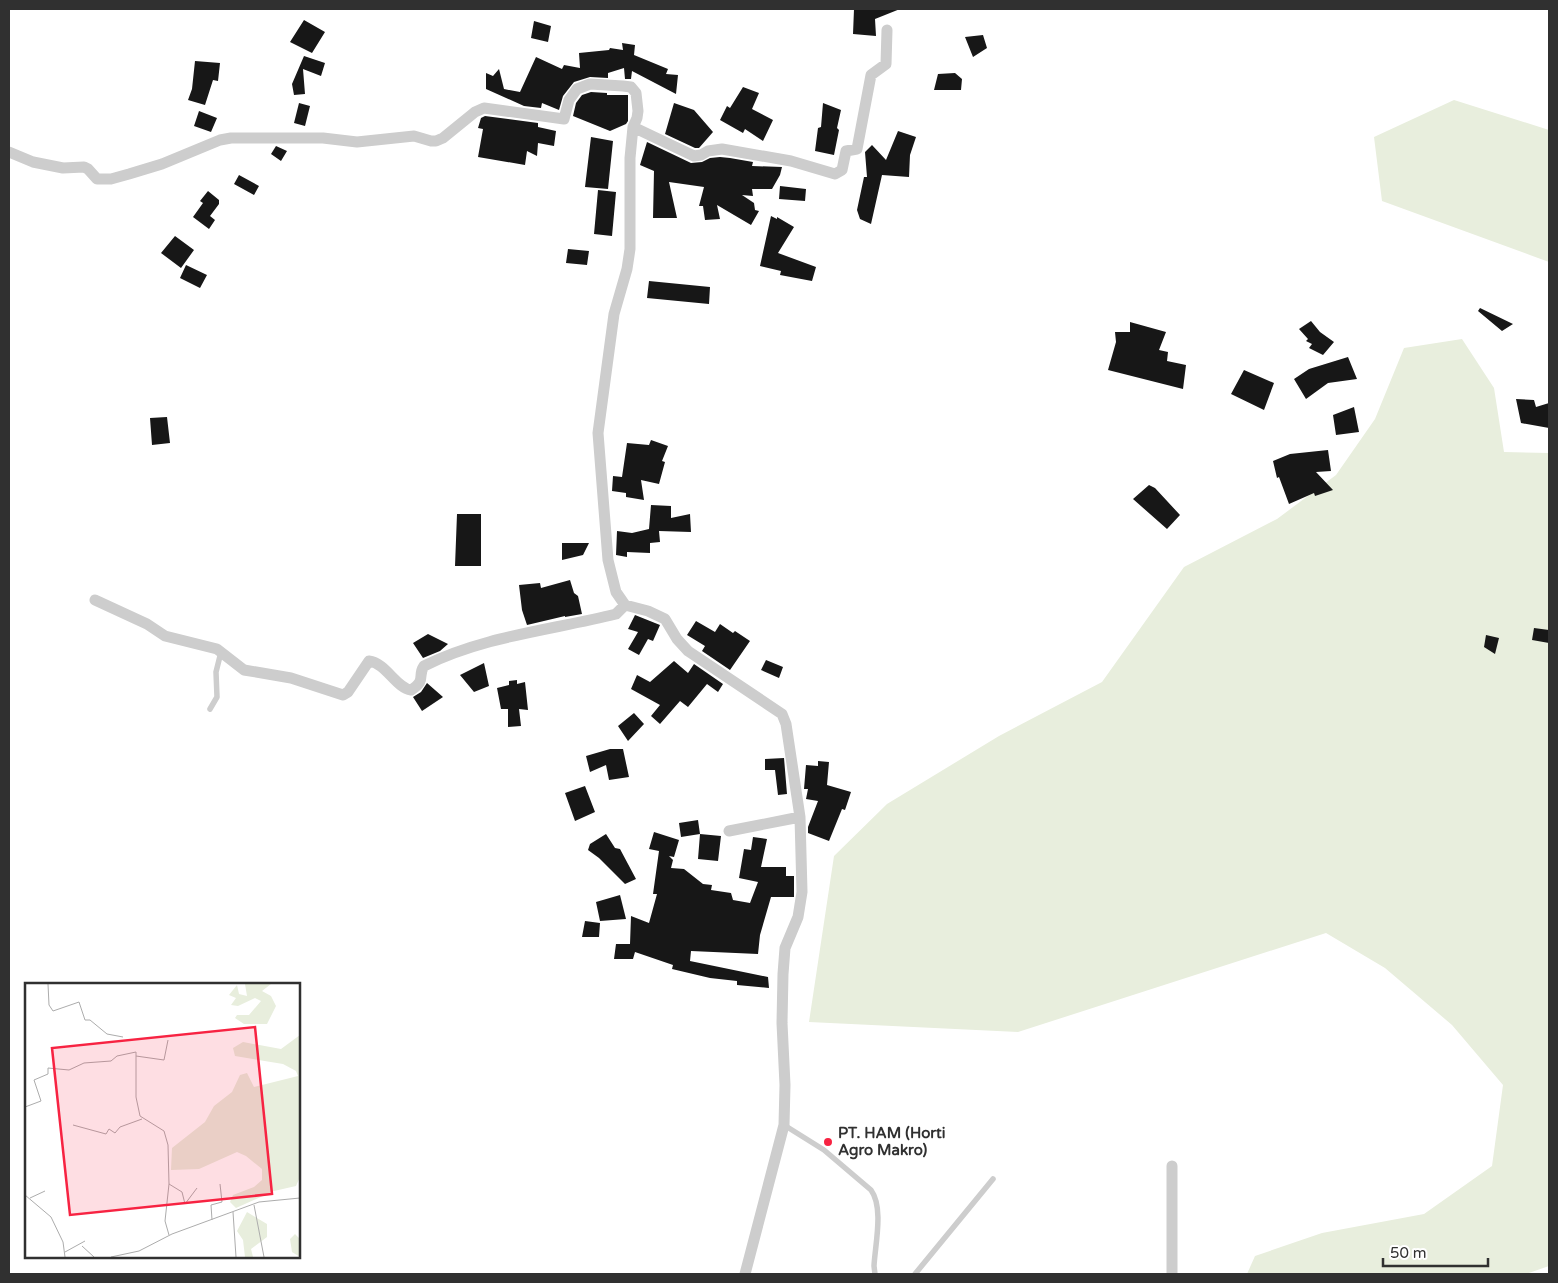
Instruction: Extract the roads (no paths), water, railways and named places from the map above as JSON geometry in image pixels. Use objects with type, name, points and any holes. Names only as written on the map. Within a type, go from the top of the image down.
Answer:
[{"type":"street","points":[[633,127],[694,156],[722,149],[772,157],[838,173],[842,170],[846,151],[857,149],[872,74],[886,64],[887,30]]},
{"type":"street","points":[[9,152],[41,164],[63,168],[84,167],[95,177],[111,179],[154,166],[220,140],[231,138],[323,138],[357,142],[414,136],[436,141],[484,108],[564,119],[569,100],[577,89],[590,84],[631,87],[636,93],[638,111],[633,127],[630,158],[630,249],[627,269],[614,314],[598,433],[608,560],[616,592],[625,605],[648,611],[665,619],[678,640],[688,651],[782,714],[787,733],[800,817],[802,892],[798,917],[785,948],[783,974],[784,1125],[744,1274]]},
{"type":"street","points":[[95,600],[147,624],[165,636],[217,649],[244,670],[291,678],[343,695],[348,692],[367,662],[374,661],[392,675],[402,686],[411,690],[420,683],[424,666],[450,653],[496,640],[616,614],[625,605]]},
{"type":"street","points":[[729,831],[800,817]]},
{"type":"street","points":[[1172,1166],[1172,1274]]},
{"type":"lane","points":[[210,709],[217,697],[216,672],[222,652]]},
{"type":"lane","points":[[784,1125],[832,1156],[871,1190],[875,1196],[878,1209],[875,1274]]},
{"type":"lane","points":[[915,1274],[993,1179]]},
{"type":"place","name":"PT. HAM (Horti Agro Makro)","points":[[828,1142]]}]
